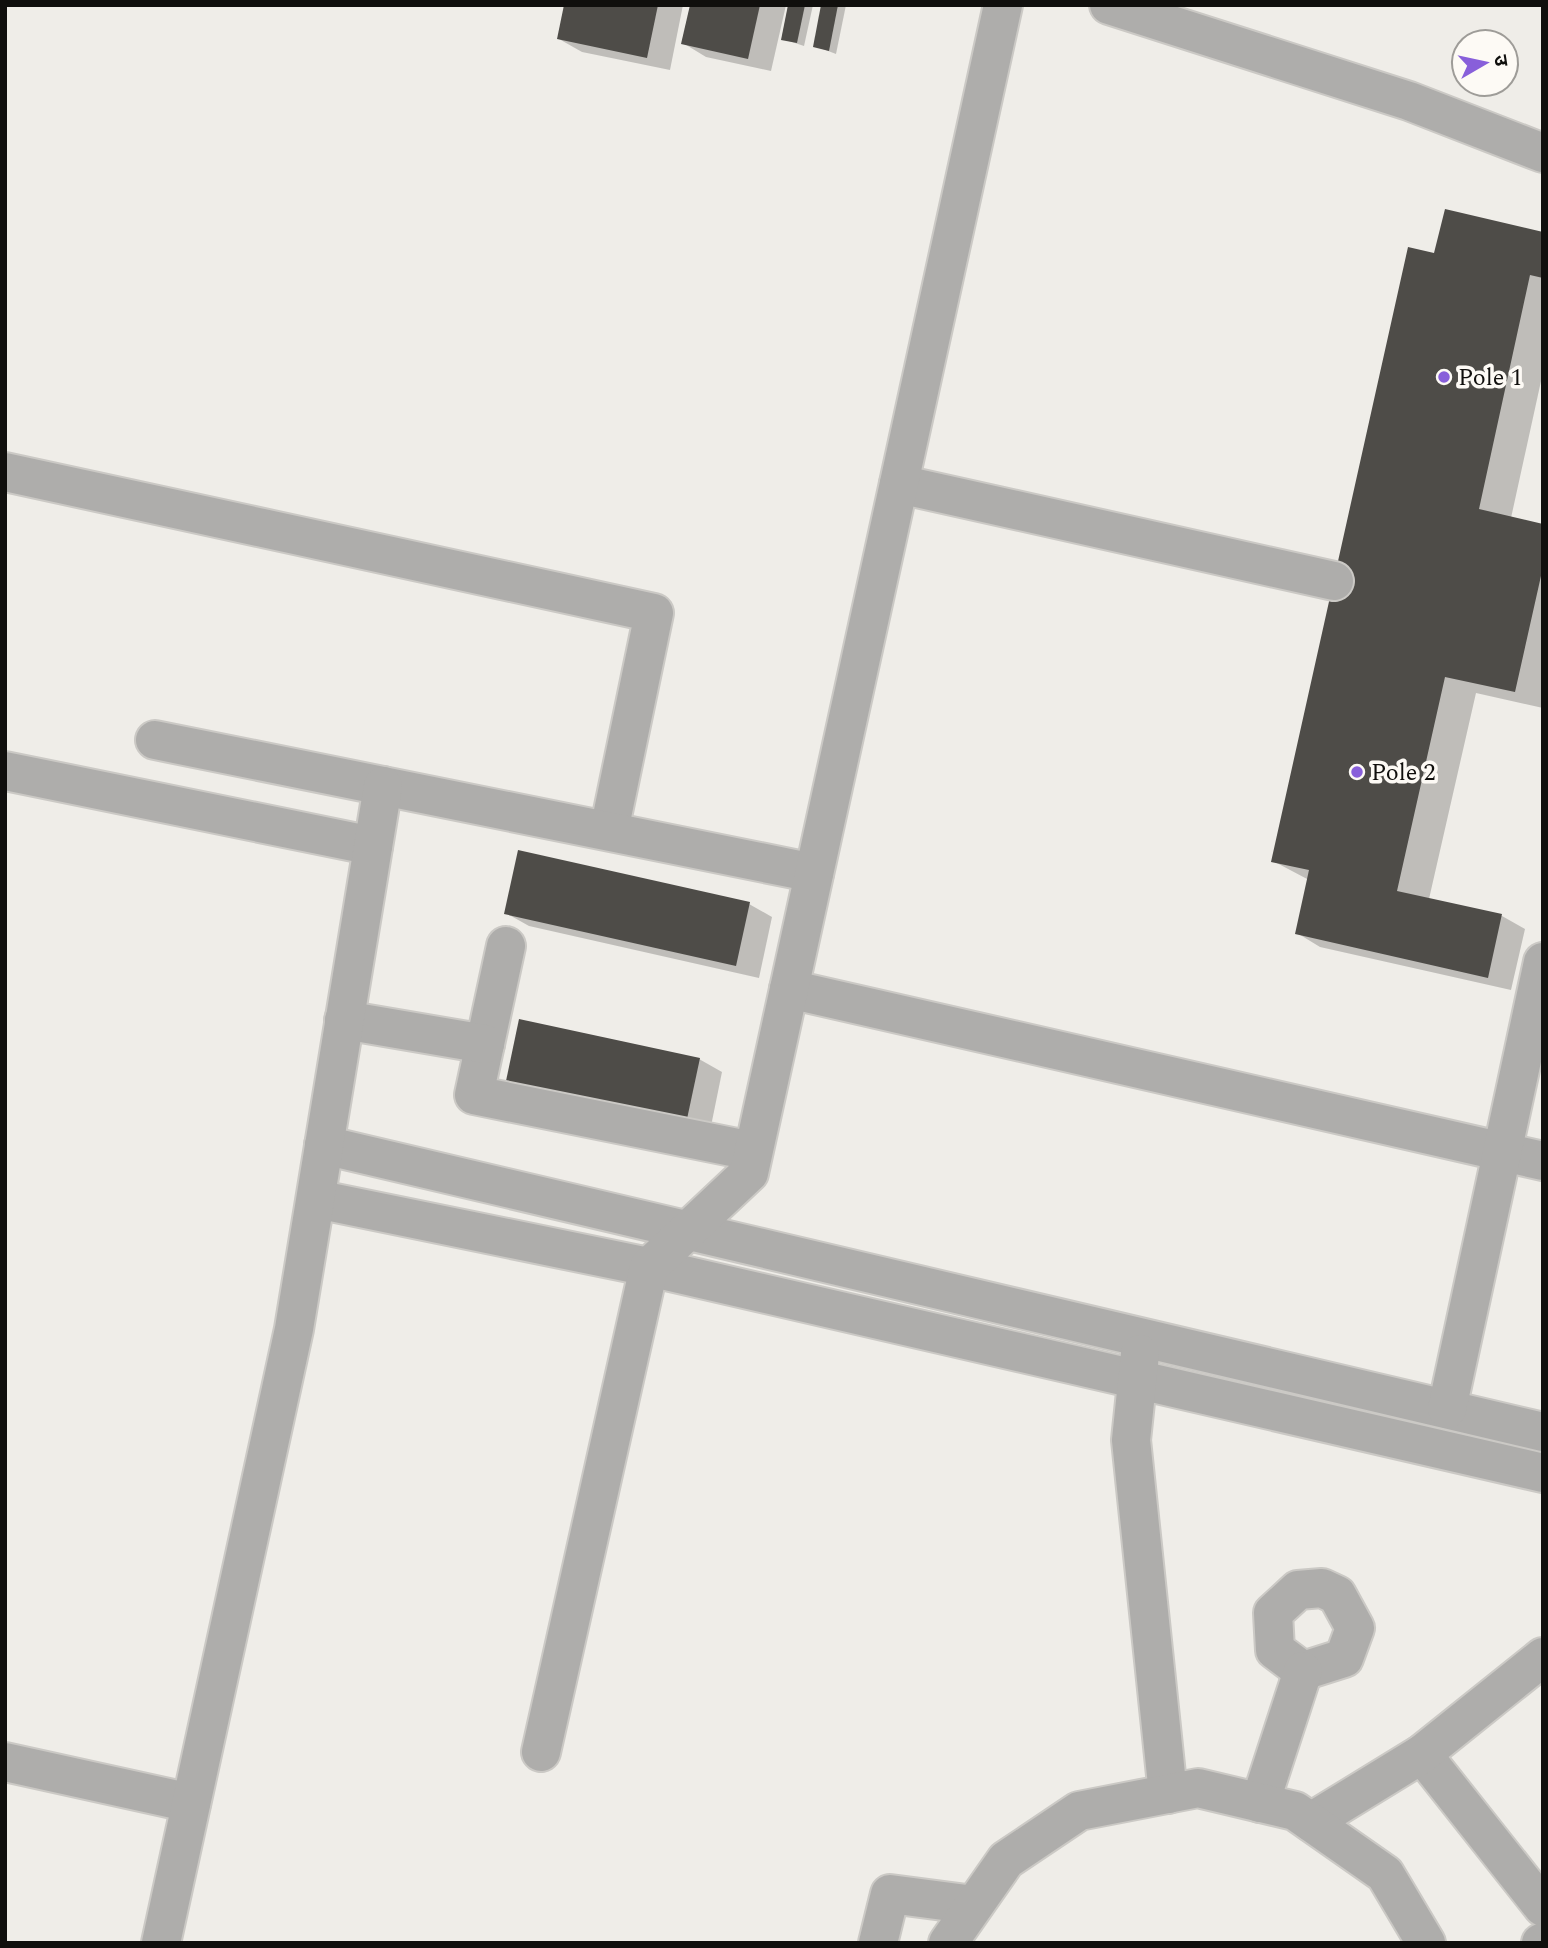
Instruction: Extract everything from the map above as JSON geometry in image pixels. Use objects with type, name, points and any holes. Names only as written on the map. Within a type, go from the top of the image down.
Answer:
[{"type":"lane","points":[[541,1752],[649,1267],[749,1173],[1003,5]]},
{"type":"lane","points":[[1109,5],[1409,101],[1543,153]]},
{"type":"lane","points":[[5,472],[654,613],[609,831]]},
{"type":"lane","points":[[899,484],[1334,581]]},
{"type":"lane","points":[[155,740],[814,873]]},
{"type":"lane","points":[[5,771],[373,846]]},
{"type":"lane","points":[[161,1943],[294,1329],[383,786]]},
{"type":"lane","points":[[506,946],[474,1095],[752,1151]]},
{"type":"lane","points":[[1447,1409],[1543,962]]},
{"type":"lane","points":[[789,989],[1543,1161]]},
{"type":"lane","points":[[344,1020],[485,1044]]},
{"type":"lane","points":[[324,1145],[1543,1432]]},
{"type":"lane","points":[[316,1199],[649,1267],[1543,1473]]},
{"type":"lane","points":[[1141,1337],[1131,1440],[1168,1794]]},
{"type":"lane","points":[[1311,1822],[1422,1754],[1543,1657]]},
{"type":"lane","points":[[1260,1802],[1303,1671]]},
{"type":"lane","points":[[1422,1754],[1543,1907]]},
{"type":"lane","points":[[5,1762],[191,1803]]},
{"type":"lane","points":[[948,1943],[1006,1860],[1079,1811],[1198,1788],[1296,1811],[1385,1874],[1426,1943]]},
{"type":"lane","points":[[878,1943],[890,1894],[974,1905]]},
{"type":"building","points":[[564,5],[658,5],[647,58],[557,39]]},
{"type":"building","points":[[690,5],[760,5],[748,59],[681,44]]},
{"type":"building","points":[[788,5],[805,5],[797,43],[781,40]]},
{"type":"building","points":[[821,5],[838,5],[829,51],[813,47]]},
{"type":"building","points":[[1445,209],[1543,232],[1543,278],[1530,275],[1479,509],[1543,524],[1543,567],[1515,692],[1445,677],[1397,891],[1502,914],[1488,978],[1295,934],[1309,870],[1271,862],[1408,247],[1434,253]]},
{"type":"building","points":[[518,850],[750,902],[736,966],[504,914]]},
{"type":"building","points":[[519,1019],[700,1058],[687,1119],[506,1081]]},
{"type":"place","name":"Pole 1","points":[[1444,377]]},
{"type":"place","name":"Pole 2","points":[[1357,772]]}]
